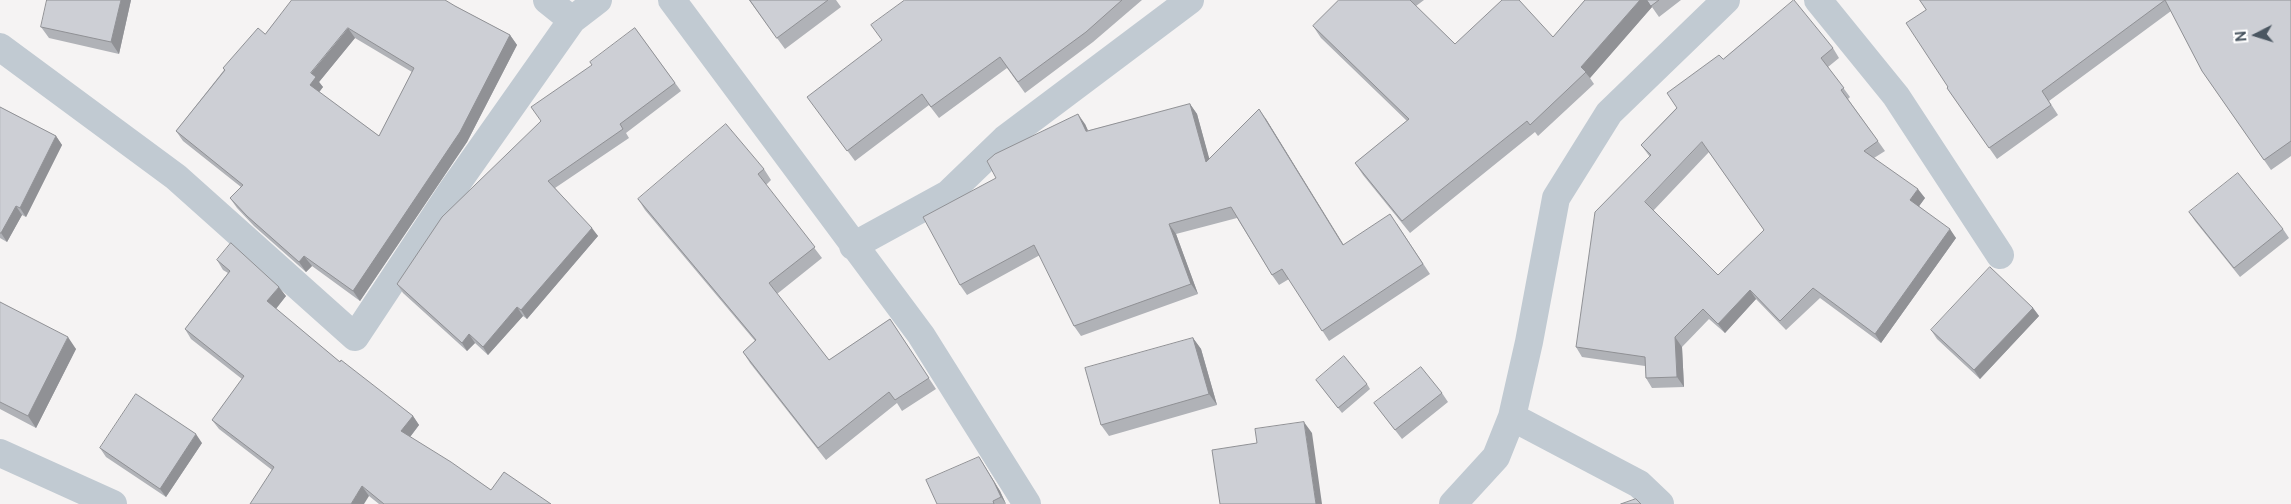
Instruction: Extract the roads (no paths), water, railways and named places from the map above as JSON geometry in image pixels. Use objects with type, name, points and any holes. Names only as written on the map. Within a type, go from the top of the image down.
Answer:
[{"type":"street","points":[[547,0],[572,20]]},
{"type":"street","points":[[0,47],[176,177],[356,337],[453,189],[572,20],[598,0]]},
{"type":"street","points":[[672,0],[739,89],[852,246],[921,336],[1027,504]]},
{"type":"street","points":[[852,246],[948,194],[1005,140],[1190,0]]},
{"type":"street","points":[[1454,504],[1496,457],[1512,417],[1529,342],[1556,198],[1610,113],[1726,0]]},
{"type":"street","points":[[1818,0],[1896,96],[2000,255]]},
{"type":"street","points":[[1512,417],[1639,484],[1660,504]]},
{"type":"street","points":[[0,453],[113,504]]}]
